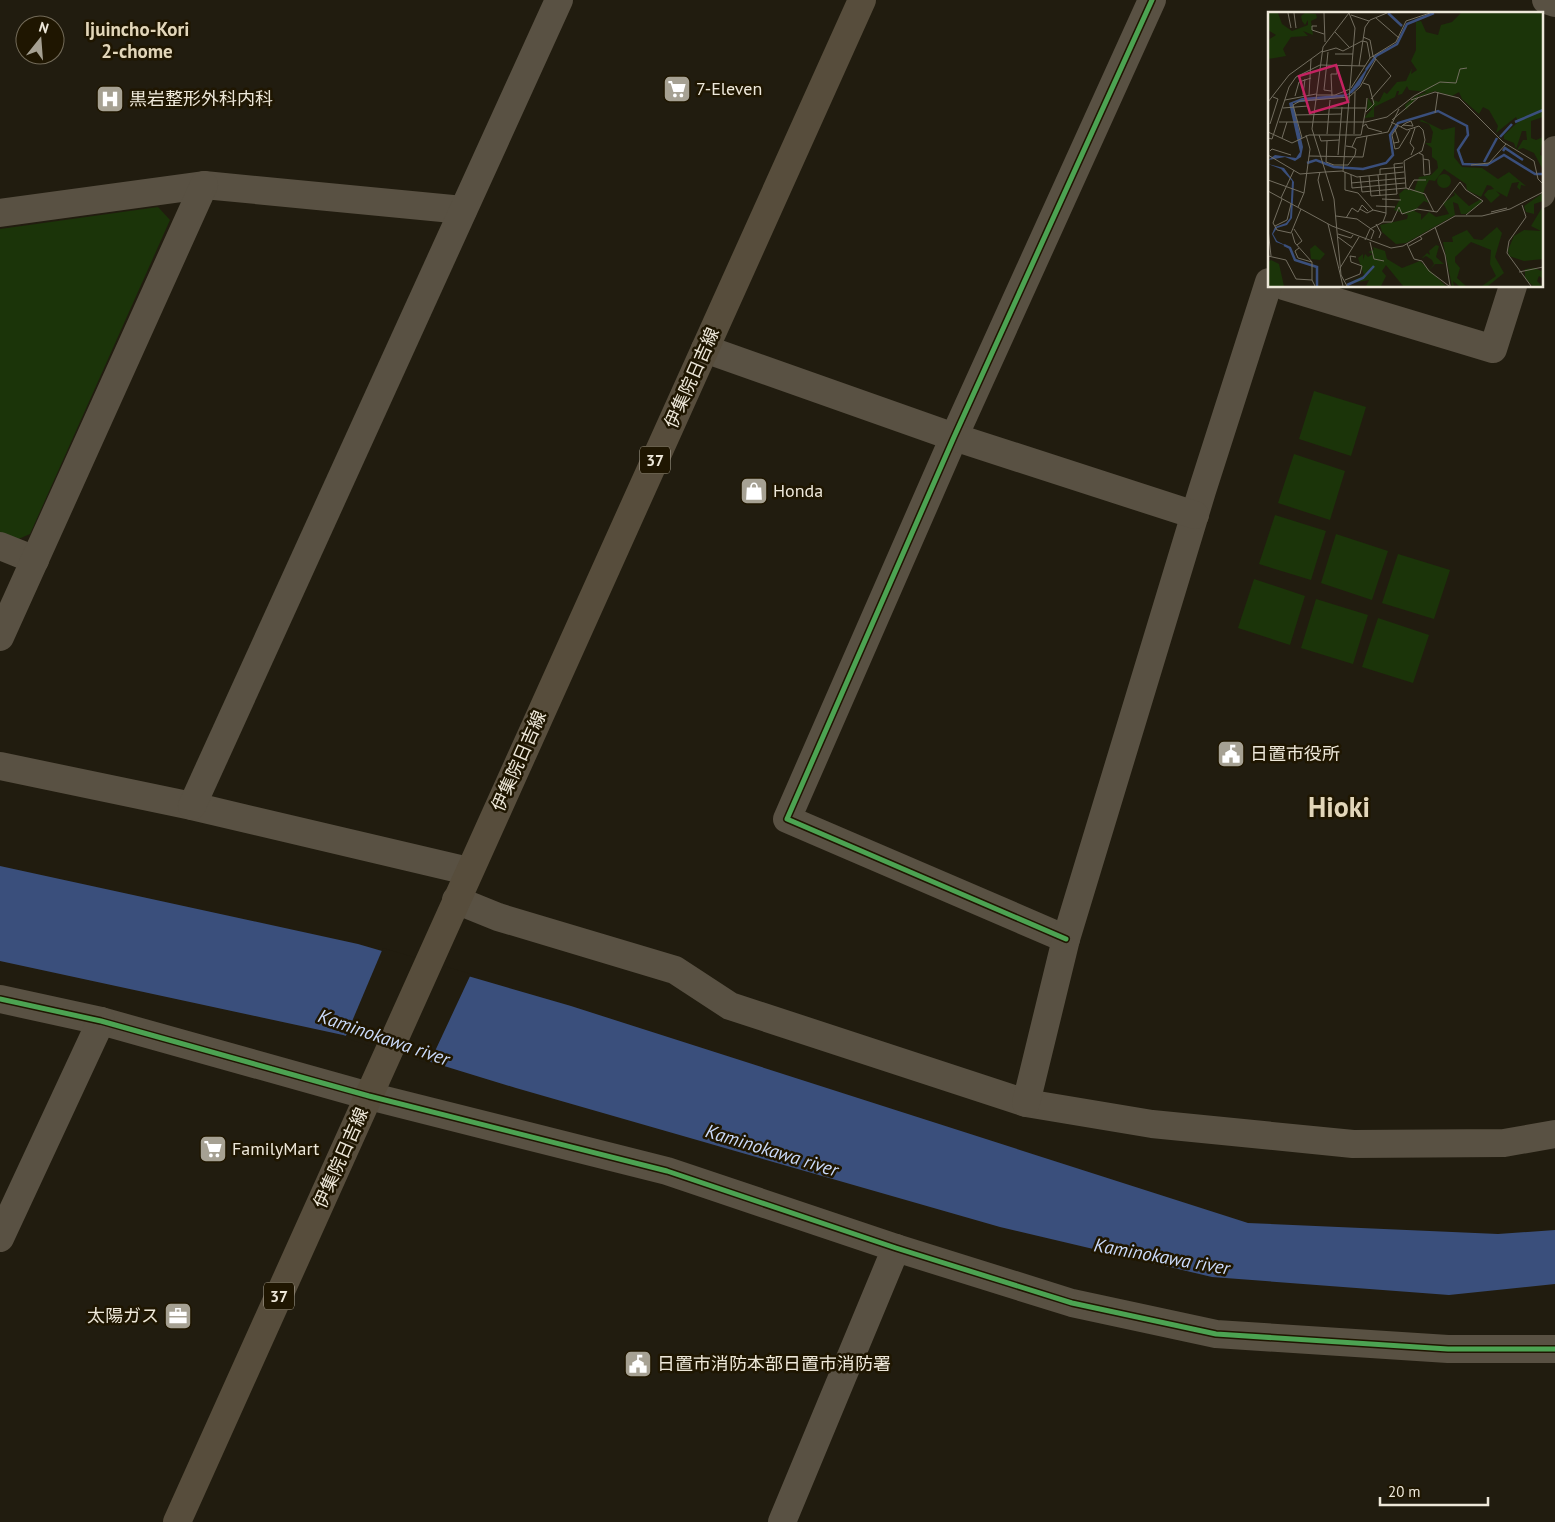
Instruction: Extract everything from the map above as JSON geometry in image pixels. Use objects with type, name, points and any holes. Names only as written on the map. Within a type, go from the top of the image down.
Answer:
[{"type":"main road","name":"伊集院日吉線","points":[[177,1522],[468,871],[862,0]]},
{"type":"street","points":[[192,806],[559,0]]},
{"type":"street","points":[[1066,940],[787,819],[954,437],[1152,0]]},
{"type":"street","points":[[1546,0],[1555,3]]},
{"type":"street","points":[[1542,191],[1555,150]]},
{"type":"street","points":[[0,213],[204,185],[463,210]]},
{"type":"street","points":[[0,637],[204,185]]},
{"type":"street","points":[[1026,1103],[1066,940],[1195,515],[1268,285]]},
{"type":"street","points":[[1291,288],[1493,348],[1512,288]]},
{"type":"street","points":[[705,349],[954,437],[1195,515]]},
{"type":"street","points":[[0,546],[35,560]]},
{"type":"street","points":[[0,766],[192,806],[468,871]]},
{"type":"street","points":[[452,910],[498,918],[675,970],[730,1006],[1026,1103],[1152,1124],[1353,1144],[1504,1143],[1555,1134]]},
{"type":"street","points":[[0,999],[100,1021],[369,1096],[667,1171],[896,1248],[1072,1303],[1216,1334],[1448,1349],[1555,1349]]},
{"type":"street","points":[[0,1238],[6,1208],[100,1021]]},
{"type":"street","points":[[787,1521],[896,1248]]},
{"type":"green space","points":[[158,207],[170,220],[30,534],[14,541],[0,535],[0,229]]},
{"type":"green space","points":[[1314,391],[1366,407],[1351,456],[1299,439]]},
{"type":"green space","points":[[1294,454],[1345,471],[1330,520],[1278,503]]},
{"type":"green space","points":[[1275,515],[1326,531],[1311,580],[1259,564]]},
{"type":"green space","points":[[1336,534],[1388,551],[1372,600],[1321,583]]},
{"type":"green space","points":[[1398,554],[1450,570],[1434,619],[1382,603]]},
{"type":"green space","points":[[1254,579],[1305,596],[1290,645],[1238,628]]},
{"type":"green space","points":[[1316,599],[1368,615],[1353,664],[1301,648]]},
{"type":"green space","points":[[1378,618],[1429,635],[1413,683],[1362,667]]},
{"type":"water","name":"Kaminokawa river","points":[[0,866],[358,944],[571,1006],[1248,1223],[1498,1234],[1555,1230],[1555,1284],[1449,1295],[1212,1277],[1000,1227],[516,1088],[343,1035],[0,961]]},
{"type":"pier","points":[[383,948],[471,974],[429,1064],[345,1038]]},
{"type":"cycle path","points":[[1066,939],[787,819],[954,437],[1152,0]]},
{"type":"cycle path","points":[[0,999],[101,1021],[369,1096],[667,1171],[896,1248],[1072,1303],[1216,1334],[1448,1349],[1555,1349]]},
{"type":"place","name":"7-Eleven","points":[[677,89]]},
{"type":"place","name":"黒岩整形外科内科","points":[[110,99]]},
{"type":"place","name":"Honda","points":[[754,491]]},
{"type":"place","name":"日置市役所","points":[[1231,754]]},
{"type":"place","name":"FamilyMart","points":[[213,1149]]},
{"type":"place","name":"太陽ガス","points":[[178,1316]]},
{"type":"place","name":"日置市消防本部日置市消防署","points":[[638,1364]]},
{"type":"district","name":"Ijuincho-Kori 2-chome","points":[[137,40]]},
{"type":"district","name":"Hioki","points":[[1339,807]]}]
